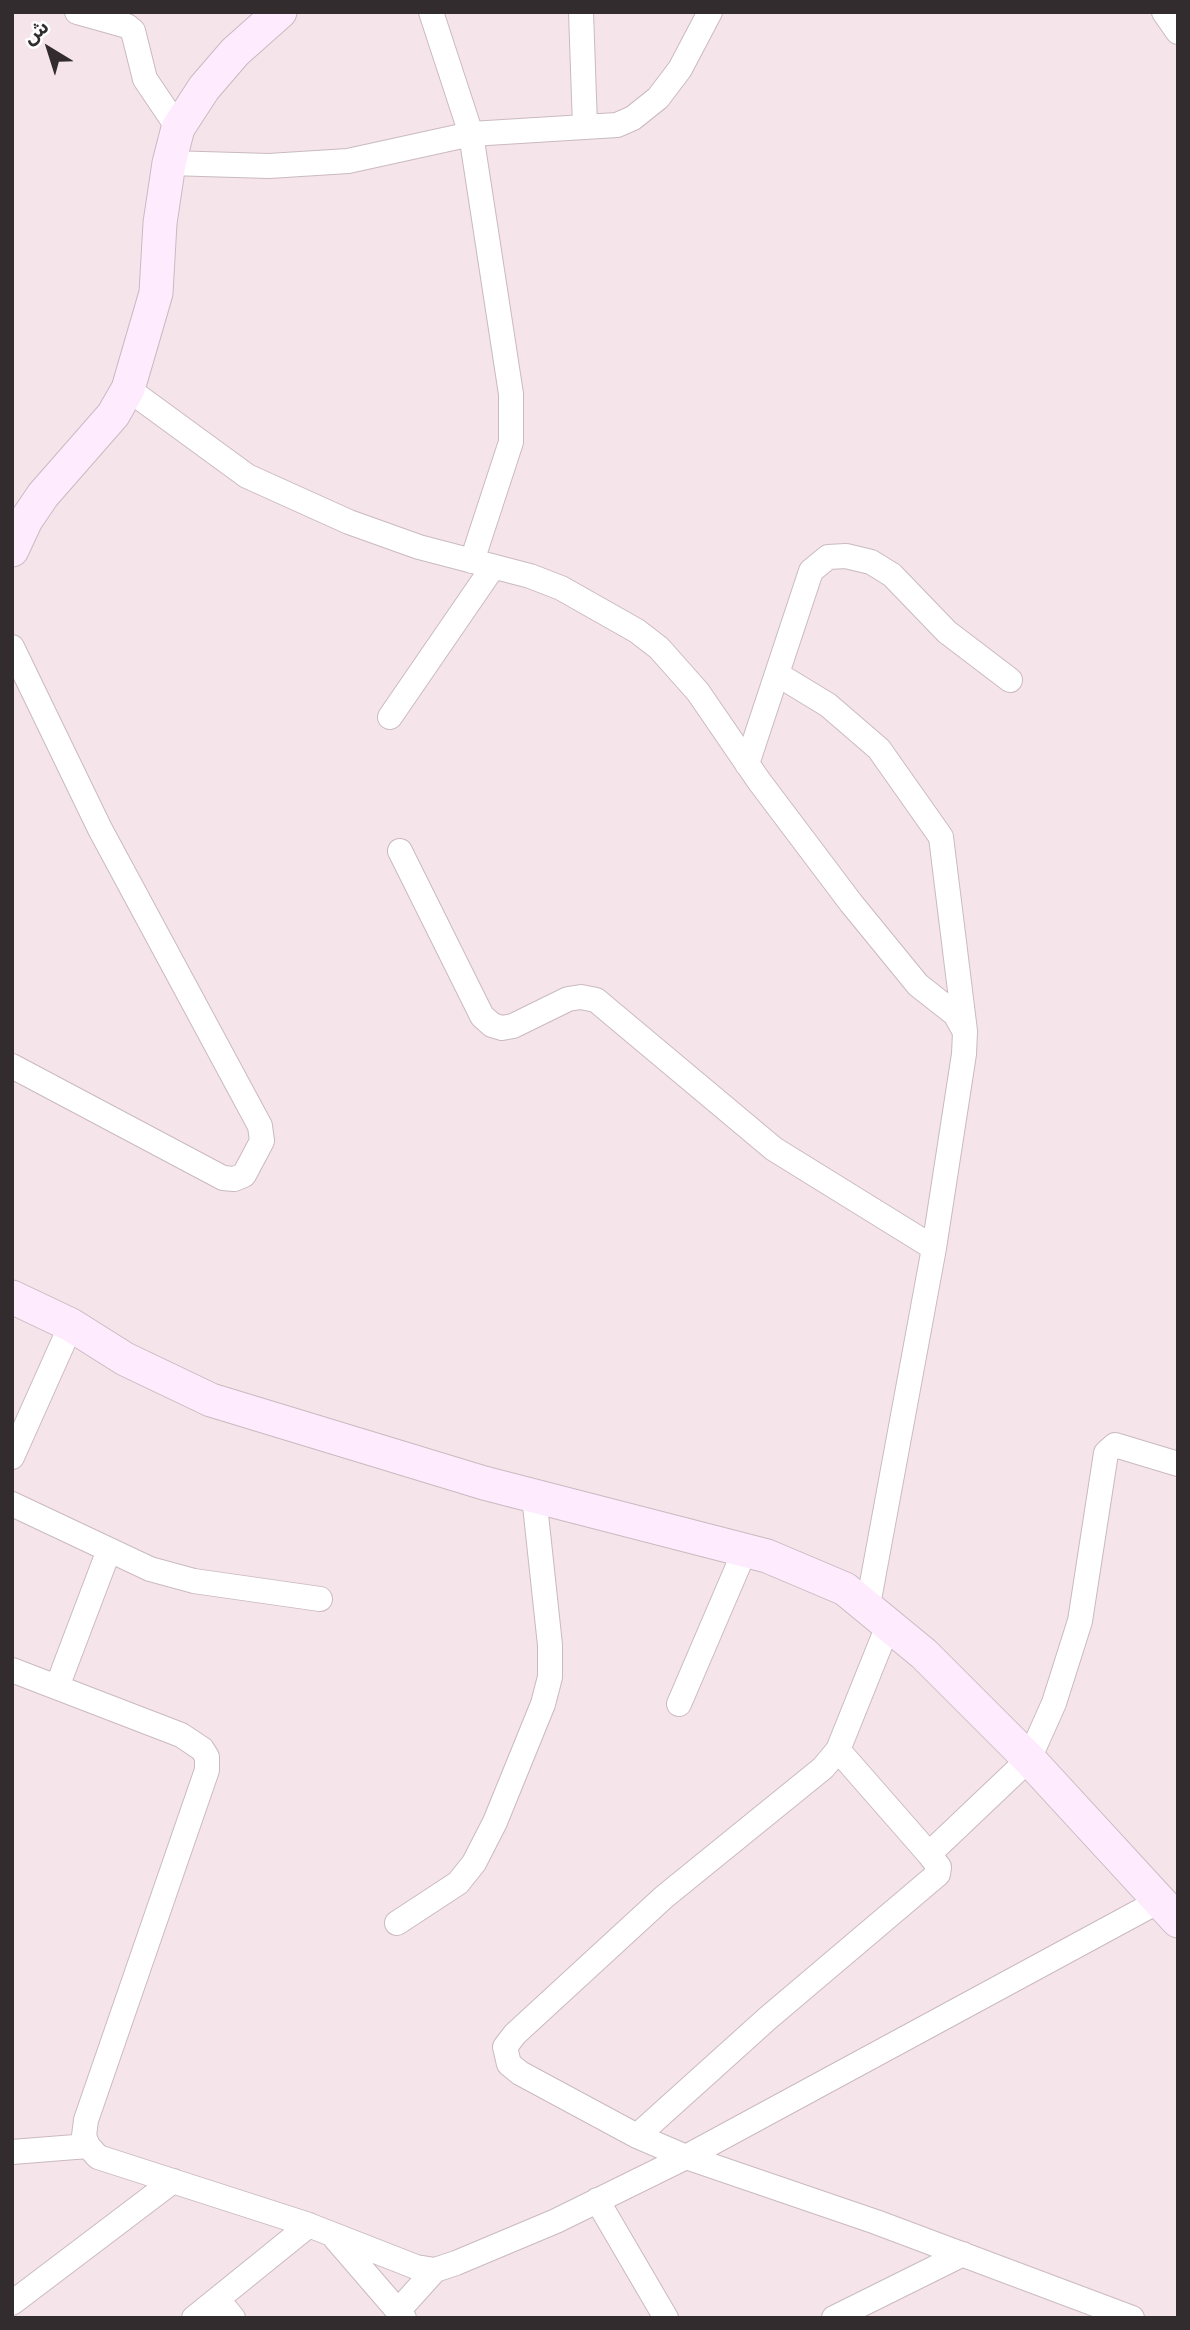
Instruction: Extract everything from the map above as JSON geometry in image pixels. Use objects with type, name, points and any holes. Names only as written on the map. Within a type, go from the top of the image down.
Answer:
[{"type":"main road","points":[[12,550],[26,520],[43,495],[113,415],[128,389],[156,293],[160,223],[169,163],[178,128],[204,88],[235,52],[280,12]]},
{"type":"main road","points":[[12,1297],[71,1325],[125,1359],[212,1400],[322,1436],[534,1496],[745,1550],[824,1578],[878,1614],[1029,1759],[1171,1904]]},
{"type":"street","points":[[76,12],[127,26],[134,31],[145,79],[178,128]]},
{"type":"street","points":[[390,717],[483,564],[511,442],[512,425],[506,358],[471,134],[431,12]]},
{"type":"street","points":[[581,12],[584,125]]},
{"type":"street","points":[[169,163],[256,166],[348,162],[471,134],[617,125],[632,118],[659,98],[680,69],[710,12]]},
{"type":"street","points":[[1164,12],[1178,32]]},
{"type":"street","points":[[128,389],[247,476],[349,522],[562,588],[601,608],[659,648],[698,692],[747,764],[851,903],[918,985],[955,1014],[965,1032]]},
{"type":"street","points":[[747,764],[811,571],[828,557],[846,556],[871,562],[892,575],[947,632],[1010,680]]},
{"type":"street","points":[[12,647],[100,829],[260,1126],[262,1141],[244,1175],[234,1179],[223,1178],[12,1066]]},
{"type":"street","points":[[777,674],[828,705],[879,749],[941,837],[965,1032],[964,1055],[878,1614],[838,1750],[823,1768],[664,1898],[515,2034],[505,2048],[509,2064],[520,2073],[637,2136],[686,2157],[963,2254],[1132,2318]]},
{"type":"street","points":[[400,851],[482,1016],[492,1025],[502,1028],[513,1026],[568,999],[581,997],[596,1000],[774,1149],[934,1248]]},
{"type":"street","points":[[12,1457],[71,1325]]},
{"type":"street","points":[[929,1854],[1029,1759],[1054,1703],[1080,1620],[1107,1453],[1115,1445],[1178,1464]]},
{"type":"street","points":[[397,1923],[458,1883],[474,1863],[495,1822],[543,1704],[550,1677],[550,1645],[534,1496]]},
{"type":"street","points":[[12,1504],[150,1569],[194,1581],[320,1599]]},
{"type":"street","points":[[57,1687],[109,1550]]},
{"type":"street","points":[[679,1704],[745,1550]]},
{"type":"street","points":[[12,1670],[181,1735],[202,1749],[207,1757],[207,1770],[86,2120],[83,2136],[88,2146],[98,2157],[309,2225],[416,2267],[435,2270]]},
{"type":"street","points":[[637,2136],[768,2018],[938,1874],[939,1867],[929,1854],[838,1750]]},
{"type":"street","points":[[333,2234],[401,2314],[435,2270],[531,2231],[686,2157],[1171,1904]]},
{"type":"street","points":[[12,2152],[88,2146]]},
{"type":"street","points":[[12,2303],[173,2181]]},
{"type":"street","points":[[597,2200],[666,2318]]},
{"type":"street","points":[[196,2317],[226,2309],[309,2225]]},
{"type":"street","points":[[834,2318],[963,2254]]}]
